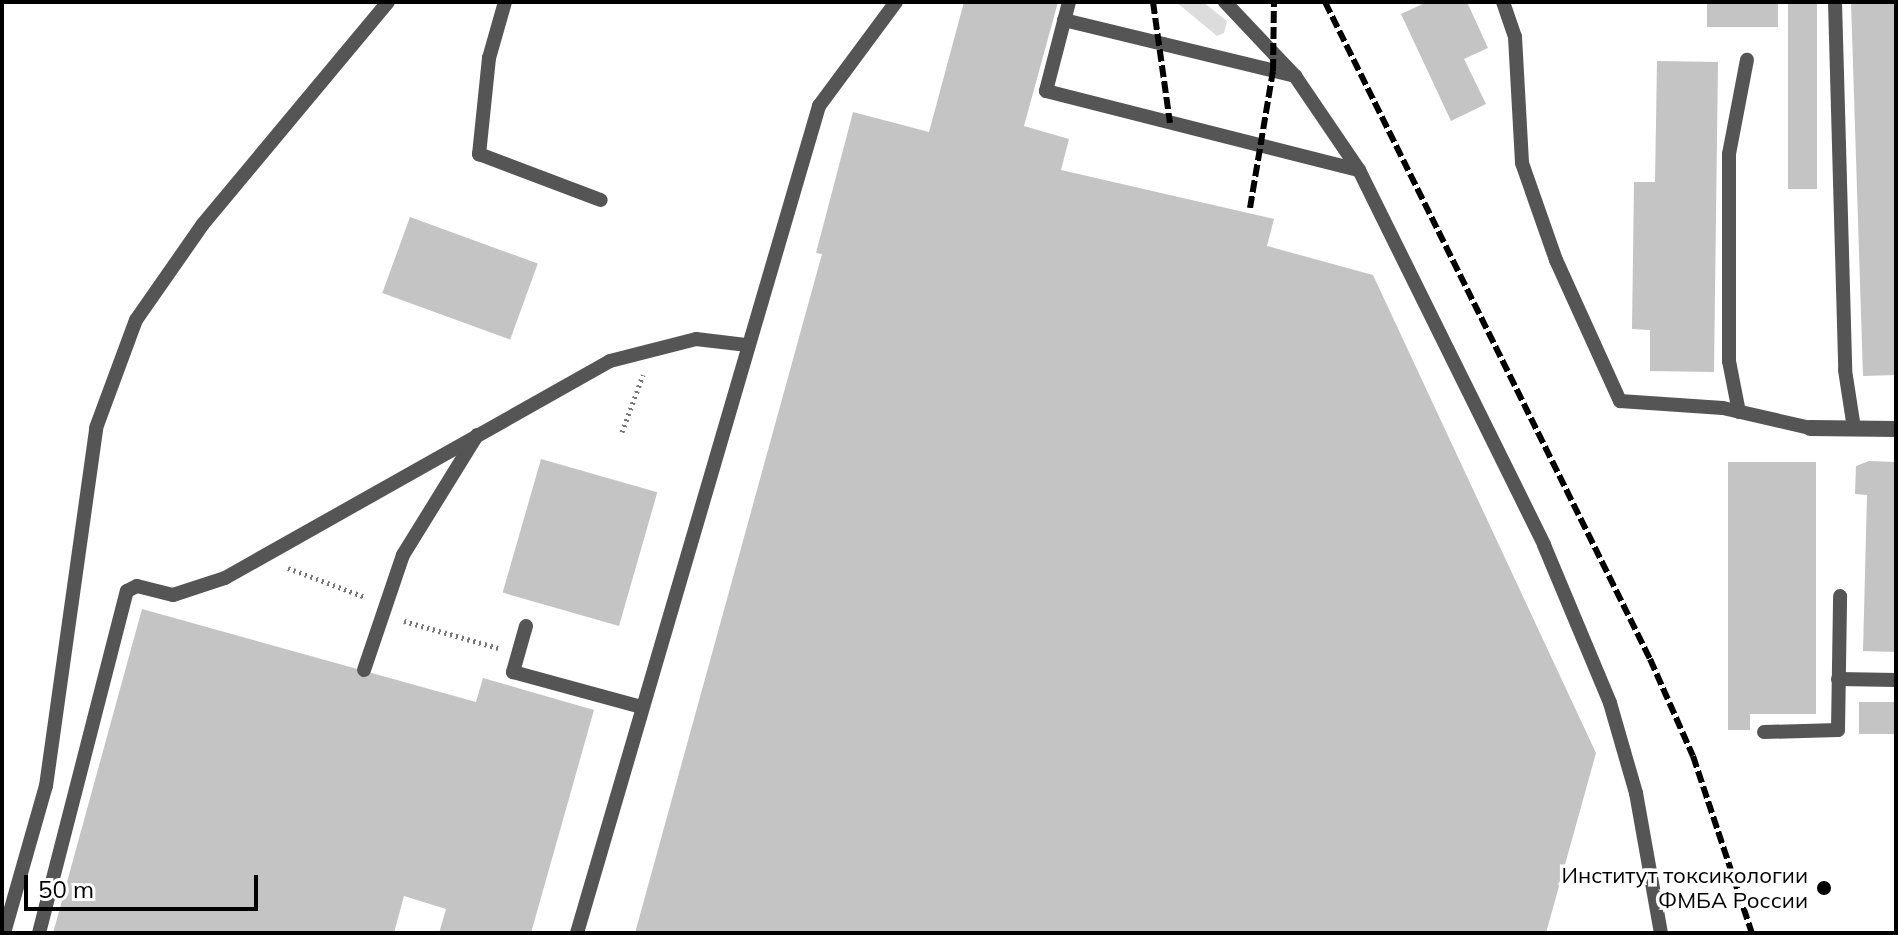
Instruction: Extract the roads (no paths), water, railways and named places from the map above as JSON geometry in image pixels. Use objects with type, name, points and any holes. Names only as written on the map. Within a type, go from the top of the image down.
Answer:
[{"type":"street","points":[[1810,428],[1896,429]]},
{"type":"lane","points":[[4,933],[46,786],[96,428],[136,320],[203,224],[388,2]]},
{"type":"lane","points":[[505,2],[489,58],[479,154],[601,200]]},
{"type":"lane","points":[[577,933],[746,345],[819,106],[896,2]]},
{"type":"lane","points":[[1069,2],[1046,91],[1359,170]]},
{"type":"lane","points":[[1225,2],[1295,76],[1359,170],[1544,545],[1610,703],[1636,793],[1661,933]]},
{"type":"lane","points":[[1503,2],[1515,37],[1522,163],[1556,260],[1620,401],[1739,412],[1810,428]]},
{"type":"lane","points":[[1835,2],[1845,370],[1854,428]]},
{"type":"lane","points":[[1064,20],[1295,76]]},
{"type":"lane","points":[[1739,412],[1729,361],[1729,154],[1747,60]]},
{"type":"lane","points":[[39,933],[127,591],[198,591],[480,431],[654,344],[746,345]]},
{"type":"lane","points":[[364,670],[403,555],[480,431]]},
{"type":"lane","points":[[1764,732],[1838,730],[1840,596]]},
{"type":"lane","points":[[526,626],[513,672],[642,707]]},
{"type":"lane","points":[[1838,679],[1896,680]]},
{"type":"railway","points":[[1153,2],[1170,123]]},
{"type":"railway","points":[[1250,208],[1273,71],[1274,2]]},
{"type":"railway","points":[[1325,2],[1650,659],[1693,756],[1752,933]]},
{"type":"place","name":"Институт токсикологии ФМБА России","points":[[1824,888]]}]
